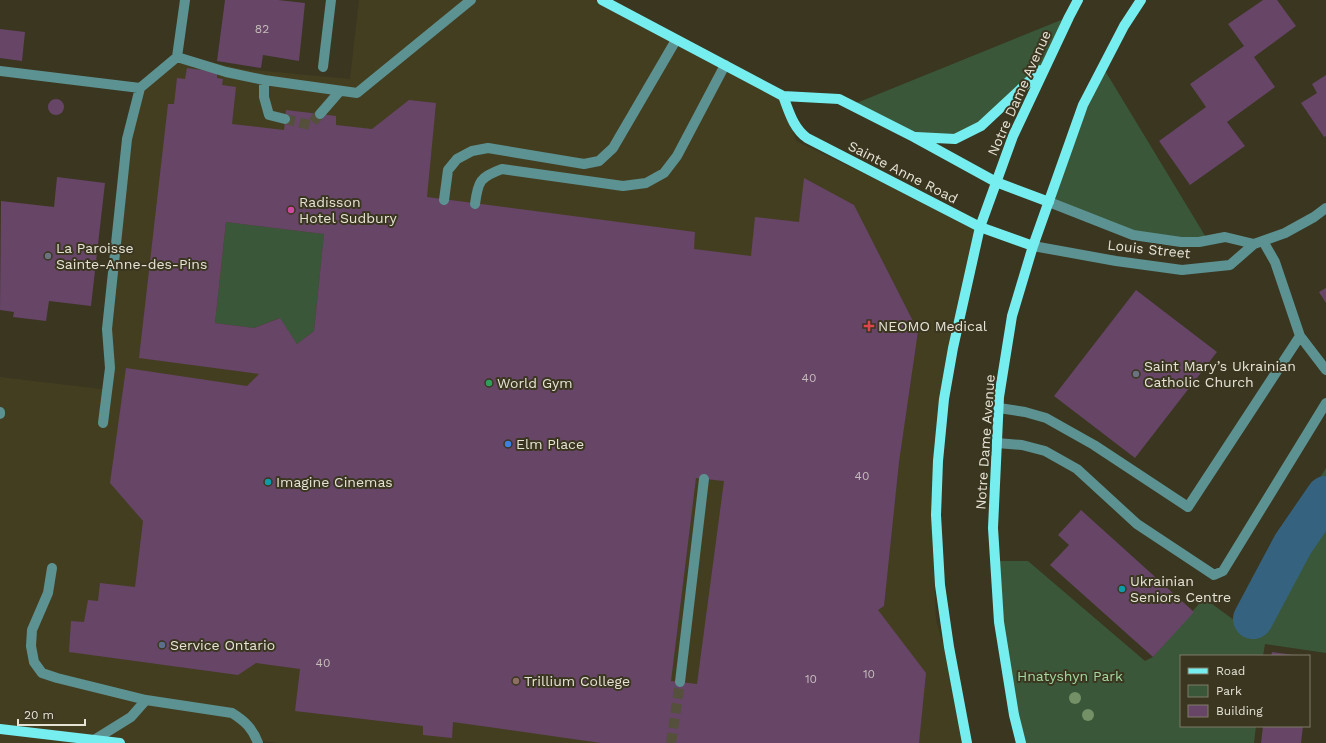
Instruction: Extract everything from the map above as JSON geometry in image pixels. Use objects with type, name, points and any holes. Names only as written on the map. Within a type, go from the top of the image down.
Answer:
[{"type":"main road","points":[[602,0],[783,96],[839,99],[914,137],[996,182],[1049,202]]},
{"type":"main road","name":"Notre Dame Avenue","points":[[967,743],[949,648],[940,585],[936,515],[938,461],[944,399],[953,348],[980,227],[1013,136],[1046,64],[1078,0]]},
{"type":"main road","name":"Notre Dame Avenue","points":[[1021,743],[1014,715],[999,622],[993,528],[999,408],[1012,316],[1033,246],[1083,105],[1124,26],[1141,0]]},
{"type":"main road","points":[[914,137],[955,139],[981,126],[1046,64]]},
{"type":"main road","name":"Sainte Anne Road","points":[[783,96],[795,126],[807,138],[980,227],[1033,246]]},
{"type":"main road","points":[[0,729],[120,743]]},
{"type":"street","points":[[102,423],[110,368],[106,329],[126,146],[140,88],[177,57],[185,0]]},
{"type":"street","points":[[323,67],[331,0]]},
{"type":"street","points":[[177,57],[226,72],[264,80],[357,93],[471,0]]},
{"type":"street","points":[[444,200],[448,170],[457,159],[472,151],[488,148],[584,164],[599,161],[613,148],[676,40]]},
{"type":"street","points":[[476,204],[478,186],[485,175],[502,169],[623,186],[646,184],[664,172],[677,156],[725,65]]},
{"type":"street","points":[[0,71],[140,88]]},
{"type":"street","points":[[264,80],[264,97],[269,115],[285,119]]},
{"type":"street","points":[[320,114],[340,91]]},
{"type":"street","name":"Louis Street","points":[[1049,202],[1116,228],[1145,237],[1180,242],[1200,242],[1225,237],[1258,243]]},
{"type":"street","name":"Louis Street","points":[[1033,246],[1116,261],[1182,270],[1230,265],[1258,243],[1286,233],[1314,217],[1326,208]]},
{"type":"street","points":[[1258,243],[1275,262],[1300,336],[1326,370]]},
{"type":"street","points":[[999,408],[1025,412],[1046,418],[1094,445],[1188,507],[1300,336]]},
{"type":"street","points":[[997,443],[1022,445],[1045,451],[1077,469],[1138,524],[1214,575],[1223,571],[1326,403]]},
{"type":"street","points":[[680,682],[704,480]]},
{"type":"street","points":[[52,568],[48,593],[32,630],[31,646],[34,662],[42,672],[57,678],[146,700],[232,713],[245,720],[255,734],[258,743]]},
{"type":"street","points":[[94,740],[131,717],[146,700]]},
{"type":"shaded area","points":[[359,0],[600,0],[782,98],[796,141],[978,228],[934,464],[931,502],[936,620],[945,651],[962,743],[279,743],[262,741],[257,743],[0,743],[0,377],[109,390],[109,351],[128,139],[141,88],[180,55],[242,69],[350,79]]},
{"type":"green space","points":[[1066,18],[1045,62],[980,124],[954,137],[916,135],[854,104]]},
{"type":"green space","points":[[1104,69],[1207,239],[1199,240],[1134,233],[1051,200],[1061,170]]},
{"type":"green space","points":[[226,222],[324,234],[314,331],[297,344],[279,318],[254,328],[215,323]]},
{"type":"green space","name":"Hnatyshyn Park","points":[[1326,468],[1326,653],[1265,644],[1263,655],[1180,655],[1180,727],[1256,727],[1254,743],[1023,743],[1001,622],[997,561],[1028,561],[1145,661],[1153,657],[1204,598],[1242,626],[1254,590],[1286,532]]},
{"type":"building","points":[[225,0],[278,0],[305,3],[299,61],[263,55],[261,68],[217,61]]},
{"type":"building","points":[[1263,0],[1277,0],[1296,26],[1254,57],[1275,87],[1227,122],[1245,146],[1190,185],[1159,141],[1206,107],[1190,84],[1244,46],[1228,24]]},
{"type":"building","points":[[0,29],[25,32],[22,61],[0,58]]},
{"type":"building","name":"Elm Place","points":[[187,68],[217,72],[217,78],[223,79],[222,85],[236,87],[232,124],[284,130],[286,110],[336,116],[336,125],[372,129],[409,100],[436,103],[427,197],[695,232],[694,249],[751,256],[755,217],[799,222],[804,178],[854,205],[918,331],[899,462],[884,606],[878,610],[926,673],[919,743],[601,743],[453,722],[452,738],[423,735],[423,726],[295,711],[300,669],[256,663],[238,675],[69,652],[71,621],[84,622],[88,600],[98,601],[100,583],[135,587],[143,521],[110,483],[126,368],[247,386],[259,374],[139,358],[168,104],[174,104],[177,78],[185,79]],"holes":[[[226,222],[324,234],[314,331],[297,344],[280,318],[254,328],[215,323]],[[696,478],[724,481],[697,684],[671,681]]]},
{"type":"building","points":[[1326,75],[1326,136],[1324,137],[1301,103],[1317,93],[1312,84]]},
{"type":"building","points":[[56,99],[63,104],[64,107],[59,114],[56,115],[49,110],[48,107],[53,100]]},
{"type":"building","name":"La Paroisse Sainte-Anne-des-Pins","points":[[57,177],[105,183],[91,306],[49,301],[46,321],[13,317],[14,312],[0,310],[1,201],[54,207]]},
{"type":"building","points":[[1326,288],[1326,303],[1319,292]]},
{"type":"building","name":"Saint Mary’s Ukrainian Catholic Church","points":[[1136,290],[1217,352],[1135,458],[1054,396]]},
{"type":"building","name":"Ukrainian Seniors Centre","points":[[1081,510],[1194,612],[1153,657],[1050,565],[1069,545],[1058,535]]},
{"type":"building","points":[[1272,652],[1294,655],[1271,655]]},
{"type":"building","points":[[1263,727],[1303,727],[1301,743],[1261,743]]},
{"type":"waterway","points":[[1253,619],[1293,544],[1326,496]]},
{"type":"tunnel","points":[[285,119],[310,125],[320,114]]},
{"type":"tunnel","points":[[671,743],[680,682]]},
{"type":"place","name":"Radisson Hotel Sudbury","points":[[291,210]]},
{"type":"place","name":"La Paroisse Sainte-Anne-des-Pins","points":[[48,256]]},
{"type":"place","name":"NEOMO Medical","points":[[869,326]]},
{"type":"place","name":"Saint Mary’s Ukrainian Catholic Church","points":[[1136,374]]},
{"type":"place","name":"World Gym","points":[[489,383]]},
{"type":"place","name":"Elm Place","points":[[508,444]]},
{"type":"place","name":"Imagine Cinemas","points":[[268,482]]},
{"type":"place","name":"Ukrainian Seniors Centre","points":[[1122,589]]},
{"type":"place","name":"Service Ontario","points":[[162,645]]},
{"type":"place","name":"Trillium College","points":[[516,681]]}]
